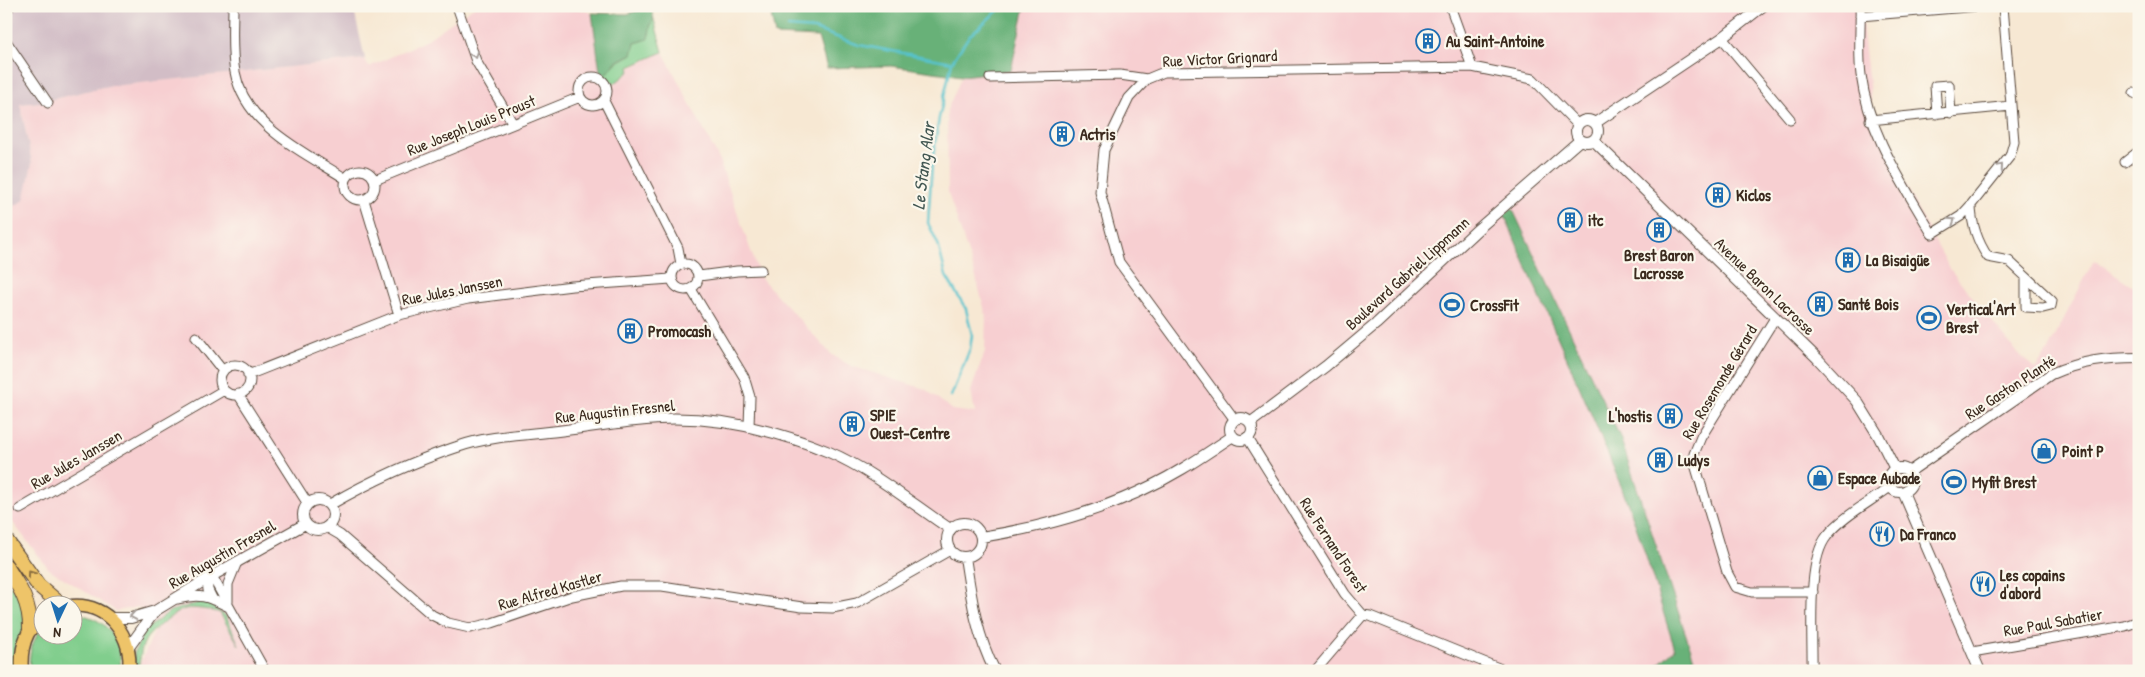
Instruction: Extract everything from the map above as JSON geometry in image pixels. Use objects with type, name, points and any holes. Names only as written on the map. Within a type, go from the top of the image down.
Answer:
[{"type":"highway","points":[[6,540],[38,585],[48,594]]},
{"type":"highway","points":[[6,566],[25,599],[30,615],[30,629]]},
{"type":"main road","points":[[82,607],[94,609],[111,618],[121,630],[129,647],[129,671]]},
{"type":"main road","points":[[22,671],[21,657],[24,642],[30,629]]},
{"type":"street","points":[[6,10],[10,6]]},
{"type":"street","points":[[233,6],[235,71],[248,104],[262,123],[290,144],[346,179]]},
{"type":"street","points":[[1450,6],[1472,67]]},
{"type":"street","points":[[1595,123],[1722,38],[1762,6]]},
{"type":"street","points":[[1860,6],[1861,74],[1870,120],[1889,160],[1932,234],[1961,216],[2010,156],[2014,142],[2003,6]]},
{"type":"street","points":[[1860,16],[1979,6]]},
{"type":"street","points":[[457,8],[476,61],[513,124]]},
{"type":"street","points":[[1722,38],[1790,120]]},
{"type":"street","points":[[6,41],[48,103]]},
{"type":"street","name":"Rue Victor Grignard","points":[[1235,420],[1119,262],[1100,192],[1104,150],[1129,98],[1147,79],[1164,72],[1472,67],[1533,80],[1578,125]]},
{"type":"street","points":[[593,76],[600,78],[606,83],[607,95],[604,101],[598,105],[591,105],[584,102],[580,97],[578,90],[586,78],[593,76]]},
{"type":"street","points":[[990,78],[1120,76],[1147,79]]},
{"type":"street","points":[[1937,114],[1935,86],[1949,85],[1951,112]]},
{"type":"street","name":"Rue Joseph Louis Proust","points":[[375,180],[580,97]]},
{"type":"street","points":[[604,101],[678,248],[681,264]]},
{"type":"street","points":[[1870,120],[2011,106]]},
{"type":"street","points":[[1588,120],[1595,123],[1598,132],[1594,140],[1587,142],[1580,140],[1577,134],[1578,125],[1588,120]]},
{"type":"street","name":"Boulevard Gabriel Lippmann","points":[[1250,423],[1326,366],[1369,330],[1478,229],[1580,140]]},
{"type":"street","name":"Avenue Baron Lacrosse","points":[[1594,140],[1857,401],[1878,435],[1894,469]]},
{"type":"street","points":[[2125,162],[2139,151]]},
{"type":"street","points":[[361,169],[372,175],[375,180],[373,192],[364,200],[358,200],[348,195],[345,190],[346,179],[349,174],[361,169]]},
{"type":"street","points":[[364,200],[399,315]]},
{"type":"street","points":[[1971,206],[1971,217],[1983,250],[1988,257],[2009,262],[2026,278]]},
{"type":"street","points":[[686,263],[695,267],[699,276],[692,289],[681,290],[676,288],[672,278],[676,267],[686,263]]},
{"type":"street","points":[[699,276],[762,270]]},
{"type":"street","name":"Rue Jules Janssen","points":[[248,375],[399,315],[477,298],[572,286],[672,278]]},
{"type":"street","points":[[692,289],[744,377],[750,397],[750,426]]},
{"type":"street","name":"Rue Rosemonde Gérard","points":[[1775,318],[1701,437],[1694,454],[1694,462],[1727,572],[1735,587],[1752,592],[1813,592]]},
{"type":"street","points":[[196,336],[223,371]]},
{"type":"street","name":"Rue Gaston Planté","points":[[1909,472],[2050,374],[2087,361],[2139,358]]},
{"type":"street","points":[[236,365],[242,368],[248,375],[247,388],[238,394],[224,390],[220,378],[226,368],[236,365]]},
{"type":"street","name":"Rue Jules Janssen","points":[[20,509],[224,390]]},
{"type":"street","points":[[238,394],[308,504]]},
{"type":"street","points":[[1245,418],[1250,423],[1252,430],[1247,438],[1238,439],[1233,436],[1230,426],[1235,420],[1245,418]]},
{"type":"street","name":"Rue Augustin Fresnel","points":[[329,505],[406,465],[459,446],[484,441],[659,419],[708,420],[750,426],[796,440],[847,461],[950,529]]},
{"type":"street","points":[[981,537],[1053,523],[1126,497],[1181,470],[1233,436]]},
{"type":"street","name":"Rue Fernand Forest","points":[[1247,438],[1346,594],[1363,616],[1370,616],[1506,671]]},
{"type":"street","points":[[1902,468],[1909,472],[1912,482],[1909,488],[1903,492],[1896,492],[1890,487],[1888,479],[1894,469],[1902,468]]},
{"type":"street","points":[[1812,671],[1813,592],[1816,560],[1820,546],[1839,524],[1890,487]]},
{"type":"street","points":[[1903,492],[1980,671]]},
{"type":"street","points":[[319,500],[329,505],[333,519],[328,528],[316,531],[305,524],[302,514],[308,504],[319,500]]},
{"type":"street","points":[[959,523],[970,524],[979,531],[981,537],[978,550],[965,557],[956,556],[950,550],[947,539],[950,529],[959,523]]},
{"type":"street","name":"Rue Augustin Fresnel","points":[[155,611],[209,577],[305,524]]},
{"type":"street","name":"Rue Alfred Kastler","points":[[328,528],[340,535],[432,615],[448,624],[470,628],[492,623],[572,596],[621,586],[662,586],[802,607],[832,608],[857,603],[950,550]]},
{"type":"street","points":[[965,557],[978,630],[985,652],[995,671]]},
{"type":"street","points":[[229,607],[228,584],[237,562]]},
{"type":"street","points":[[209,577],[208,590],[214,600]]},
{"type":"street","points":[[209,577],[229,607],[265,671]]},
{"type":"street","points":[[170,601],[192,595],[202,596],[229,607]]},
{"type":"street","points":[[111,618],[131,618],[155,611]]},
{"type":"street","points":[[129,647],[155,611]]},
{"type":"street","points":[[1315,671],[1363,616]]},
{"type":"street","name":"Rue Paul Sabatier","points":[[1972,652],[2125,626],[2139,620]]},
{"type":"shaded area","points":[[6,6],[353,6],[365,59],[103,87],[41,102],[20,104],[32,163],[23,201],[6,210]]},
{"type":"shaded area","points":[[475,6],[571,6],[592,13],[600,72],[613,83],[629,68],[663,52],[718,157],[760,277],[832,355],[851,366],[925,389],[953,410],[975,413],[971,391],[985,351],[986,315],[975,274],[948,193],[947,110],[962,76],[1011,70],[1025,6],[1860,6],[1873,119],[1919,212],[1950,269],[2020,356],[2036,369],[2048,350],[2094,260],[2133,286],[2139,286],[2139,671],[137,671],[155,630],[139,607],[116,611],[49,569],[6,514],[6,210],[23,201],[32,163],[20,104],[41,102],[103,87],[365,59],[369,67],[425,41]]},
{"type":"green space","points":[[809,6],[1025,6],[1011,70],[962,76],[891,66],[827,68],[818,37],[775,35],[771,15],[811,15]]},
{"type":"green space","points":[[651,7],[654,20],[651,23],[648,39],[635,43],[632,54],[616,62],[604,76],[600,72],[592,13],[627,14]]},
{"type":"green space","points":[[654,20],[663,52],[629,67],[630,71],[614,84],[604,76],[616,63],[632,54],[635,43],[648,39],[651,23]]},
{"type":"green space","points":[[1512,208],[1620,437],[1698,671],[1651,671],[1675,649],[1624,494],[1504,214]]},
{"type":"green space","points":[[10,585],[20,597],[26,626],[17,643],[14,671],[6,671],[6,588]]},
{"type":"green space","points":[[205,601],[226,616],[239,645],[220,613],[202,609],[185,609],[175,614],[147,637],[142,648],[137,671],[134,671],[134,654],[143,632],[170,611]]},
{"type":"green space","points":[[82,615],[84,615],[103,624],[110,631],[119,649],[120,671],[30,671],[34,644],[82,644]]},
{"type":"waterway","name":"Le Stang Alar","points":[[951,396],[970,349],[972,335],[966,309],[946,276],[938,244],[928,223],[932,164],[939,118],[952,62],[969,36],[1003,6]]},
{"type":"waterway","points":[[788,27],[814,29],[859,45],[952,62]]},
{"type":"place","name":"Au Saint-Antoine","points":[[1428,41]]},
{"type":"place","name":"Actris","points":[[1062,134]]},
{"type":"place","name":"Kiclos","points":[[1718,195]]},
{"type":"place","name":"itc","points":[[1570,220]]},
{"type":"place","name":"Brest Baron Lacrosse","points":[[1659,230]]},
{"type":"place","name":"La Bisaigüe","points":[[1848,260]]},
{"type":"place","name":"Santé Bois","points":[[1820,304]]},
{"type":"place","name":"CrossFit","points":[[1452,305]]},
{"type":"place","name":"Vertical'Art Brest","points":[[1929,318]]},
{"type":"place","name":"Promocash","points":[[630,331]]},
{"type":"place","name":"L'hostis","points":[[1670,416]]},
{"type":"place","name":"SPIE Ouest-Centre","points":[[852,424]]},
{"type":"place","name":"Point P","points":[[2044,451]]},
{"type":"place","name":"Ludys","points":[[1660,460]]},
{"type":"place","name":"Espace Aubade","points":[[1820,478]]},
{"type":"place","name":"Myfit Brest","points":[[1954,482]]},
{"type":"place","name":"Da Franco","points":[[1882,534]]},
{"type":"place","name":"Les copains d'abord","points":[[1983,584]]}]
